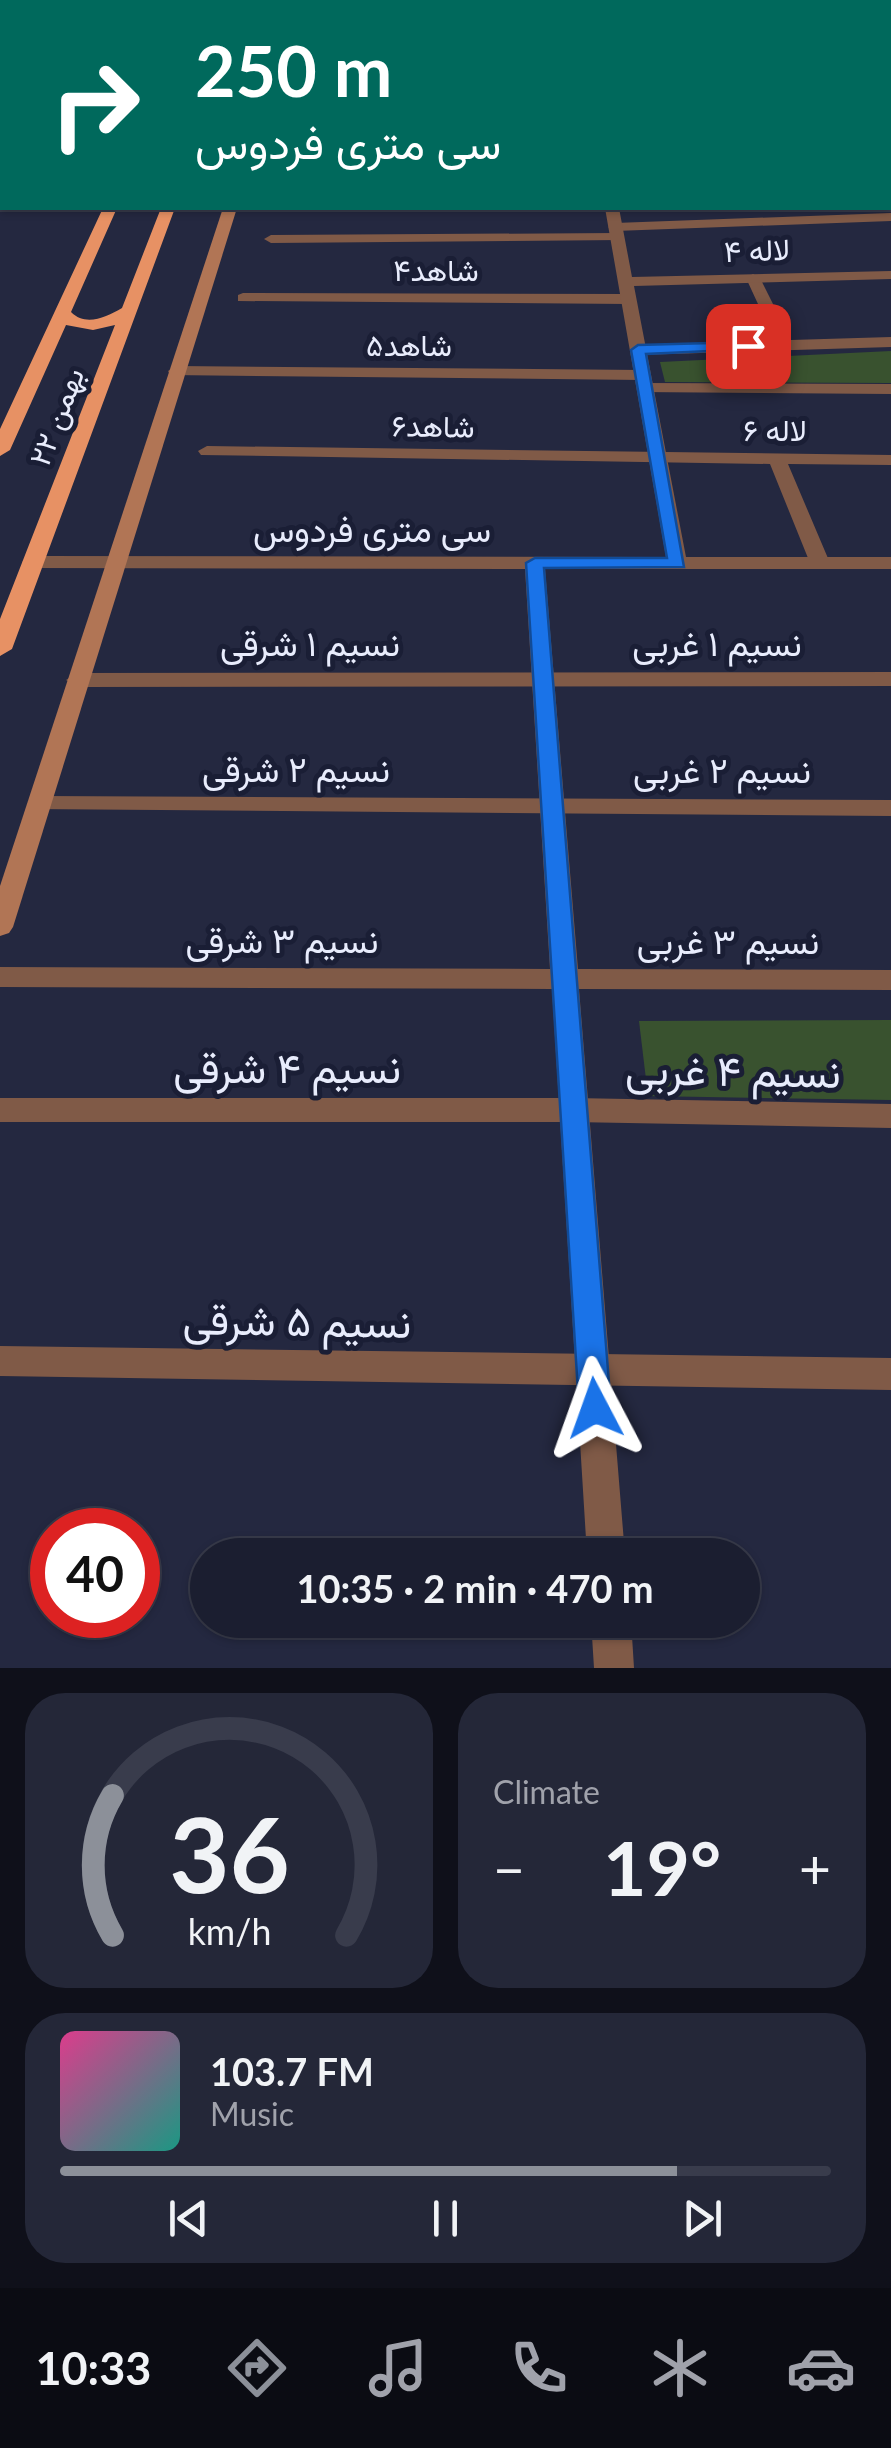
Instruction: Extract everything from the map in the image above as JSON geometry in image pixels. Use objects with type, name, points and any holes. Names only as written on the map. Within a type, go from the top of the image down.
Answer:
[{"type":"highway","name":"۲۲ بهمن","points":[[0,450],[65,315],[109,210]]},
{"type":"highway","name":"۲۲ بهمن","points":[[0,649],[167,210]]},
{"type":"highway","points":[[65,315],[68,320],[90,326],[106,323],[131,309]]},
{"type":"main road","points":[[0,927],[113,562],[229,210]]},
{"type":"street","points":[[612,210],[678,563]]},
{"type":"street","points":[[271,239],[616,232],[891,218]]},
{"type":"street","name":"لاله ۴","points":[[627,290],[753,278],[891,274]]},
{"type":"street","points":[[753,278],[786,345]]},
{"type":"street","name":"شاهد۴","points":[[243,298],[627,290]]},
{"type":"street","points":[[638,350],[891,342]]},
{"type":"street","name":"شاهد۵","points":[[176,372],[891,389]]},
{"type":"street","name":"شاهد۶","points":[[206,451],[658,458]]},
{"type":"street","name":"لاله ۶","points":[[658,458],[891,460]]},
{"type":"street","points":[[777,459],[820,563]]},
{"type":"street","name":"سی متری فردوس","points":[[32,562],[891,564]]},
{"type":"street","points":[[535,563],[605,1538]]},
{"type":"street","name":"نسیم ۱ شرقی","points":[[76,680],[543,679]]},
{"type":"street","name":"نسیم ۱ غربی","points":[[543,679],[891,680]]},
{"type":"street","name":"نسیم ۲ شرقی","points":[[39,804],[552,805]]},
{"type":"street","name":"نسیم ۲ غربی","points":[[552,805],[891,808]]},
{"type":"street","name":"نسیم ۳ شرقی","points":[[0,977],[564,979]]},
{"type":"street","name":"نسیم ۳ غربی","points":[[564,979],[891,980]]},
{"type":"street","name":"نسیم ۴ شرقی","points":[[0,1110],[573,1110]]},
{"type":"street","name":"نسیم ۴ غربی","points":[[573,1110],[891,1116]]},
{"type":"street","name":"نسیم ۵ شرقی","points":[[0,1360],[891,1374]]},
{"type":"street","points":[[612,1638],[614,1668]]},
{"type":"green space","points":[[891,351],[891,383],[665,382],[660,362]]},
{"type":"green space","points":[[891,1020],[891,1100],[648,1096],[639,1021]]},
{"type":"route","points":[[595,1408],[535,563],[678,563],[638,350],[748,346]]}]
